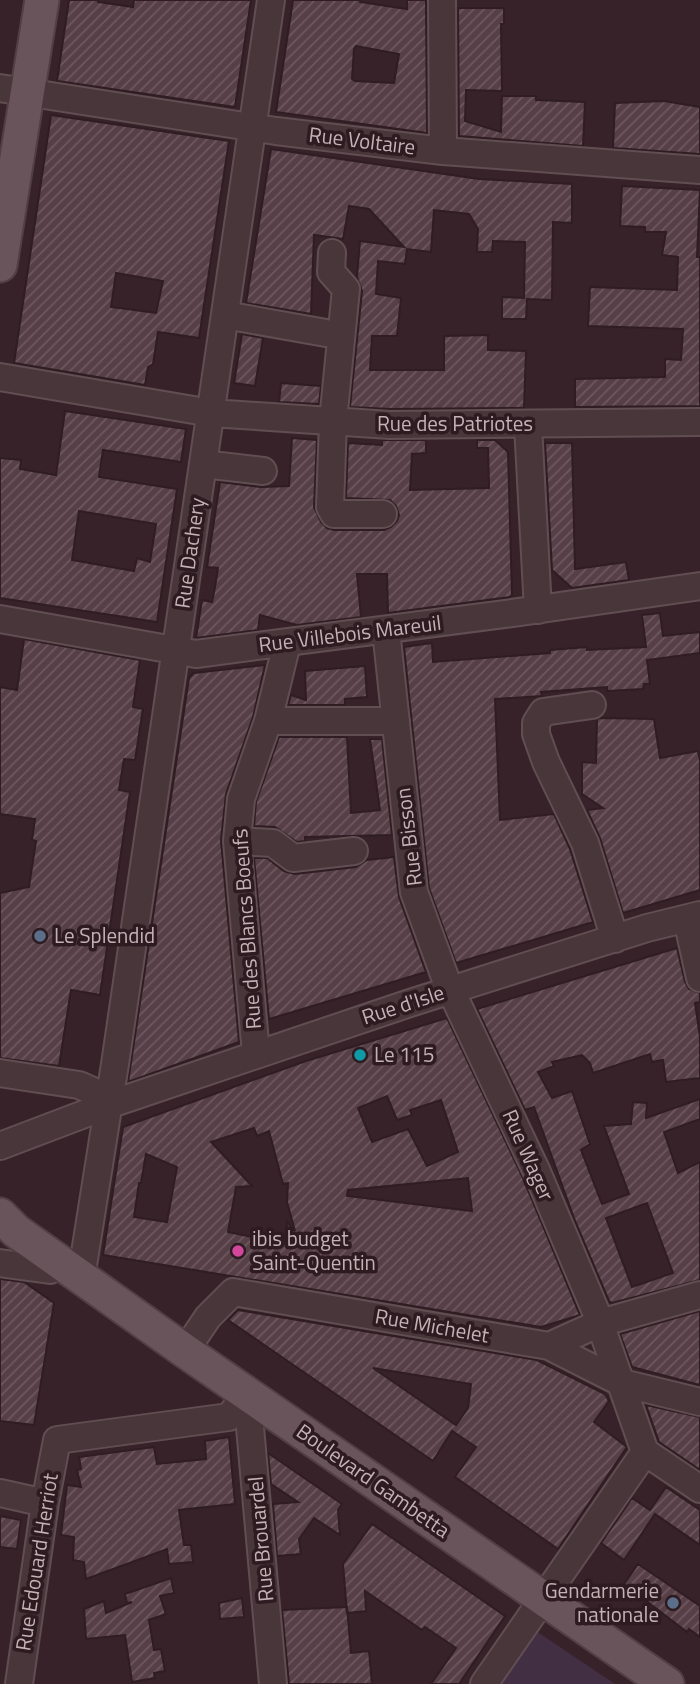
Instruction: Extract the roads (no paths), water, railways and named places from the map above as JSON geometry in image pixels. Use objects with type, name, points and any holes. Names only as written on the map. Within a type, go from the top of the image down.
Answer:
[{"type":"main road","points":[[0,265],[14,90],[42,0]]},
{"type":"main road","name":"Boulevard Gambetta","points":[[5,1223],[185,1351],[667,1684]]},
{"type":"street","name":"Rue Dachery","points":[[71,1270],[108,1105],[271,0]]},
{"type":"street","points":[[442,0],[443,151]]},
{"type":"street","name":"Rue Voltaire","points":[[14,90],[276,131],[443,151],[700,170]]},
{"type":"street","points":[[332,253],[331,272],[346,289],[333,421],[331,512],[383,514]]},
{"type":"street","points":[[225,315],[326,333]]},
{"type":"street","name":"Rue des Patriotes","points":[[0,377],[211,413],[390,425],[700,422]]},
{"type":"street","points":[[528,425],[538,610]]},
{"type":"street","points":[[203,464],[263,471]]},
{"type":"street","name":"Rue Villebois Mareuil","points":[[0,620],[196,654],[538,610],[700,586]]},
{"type":"street","name":"Rue Bisson","points":[[386,630],[414,892],[451,990]]},
{"type":"street","name":"Rue des Blancs Boeufs","points":[[256,1054],[237,841],[241,799],[268,721],[287,643]]},
{"type":"street","points":[[592,705],[543,712],[539,716],[536,734],[546,762],[585,843],[615,939]]},
{"type":"street","points":[[268,721],[396,721]]},
{"type":"street","points":[[237,841],[273,843],[293,858],[354,851]]},
{"type":"street","points":[[693,917],[700,978]]},
{"type":"street","name":"Rue d'Isle","points":[[4,1142],[256,1054],[451,990],[693,917]]},
{"type":"street","name":"Rue Wager","points":[[451,990],[537,1172],[600,1323],[645,1452]]},
{"type":"street","points":[[0,1073],[79,1085],[97,1093],[108,1105]]},
{"type":"street","points":[[0,1263],[71,1270]]},
{"type":"street","name":"Rue Michelet","points":[[185,1351],[208,1317],[233,1292],[549,1346]]},
{"type":"street","points":[[549,1346],[600,1323],[700,1295]]},
{"type":"street","points":[[549,1346],[622,1382],[700,1402]]},
{"type":"street","name":"Rue Edouard Herriot","points":[[19,1684],[44,1503],[57,1440],[229,1417],[247,1394]]},
{"type":"street","name":"Rue Brouardel","points":[[247,1394],[273,1684]]},
{"type":"street","points":[[484,1684],[645,1452],[700,1489]]},
{"type":"street","points":[[0,1493],[44,1503]]},
{"type":"place","name":"Le Splendid","points":[[40,936]]},
{"type":"place","name":"Le 115","points":[[360,1055]]},
{"type":"place","name":"ibis budget Saint-Quentin","points":[[238,1251]]},
{"type":"place","name":"Gendarmerie nationale","points":[[673,1603]]}]
